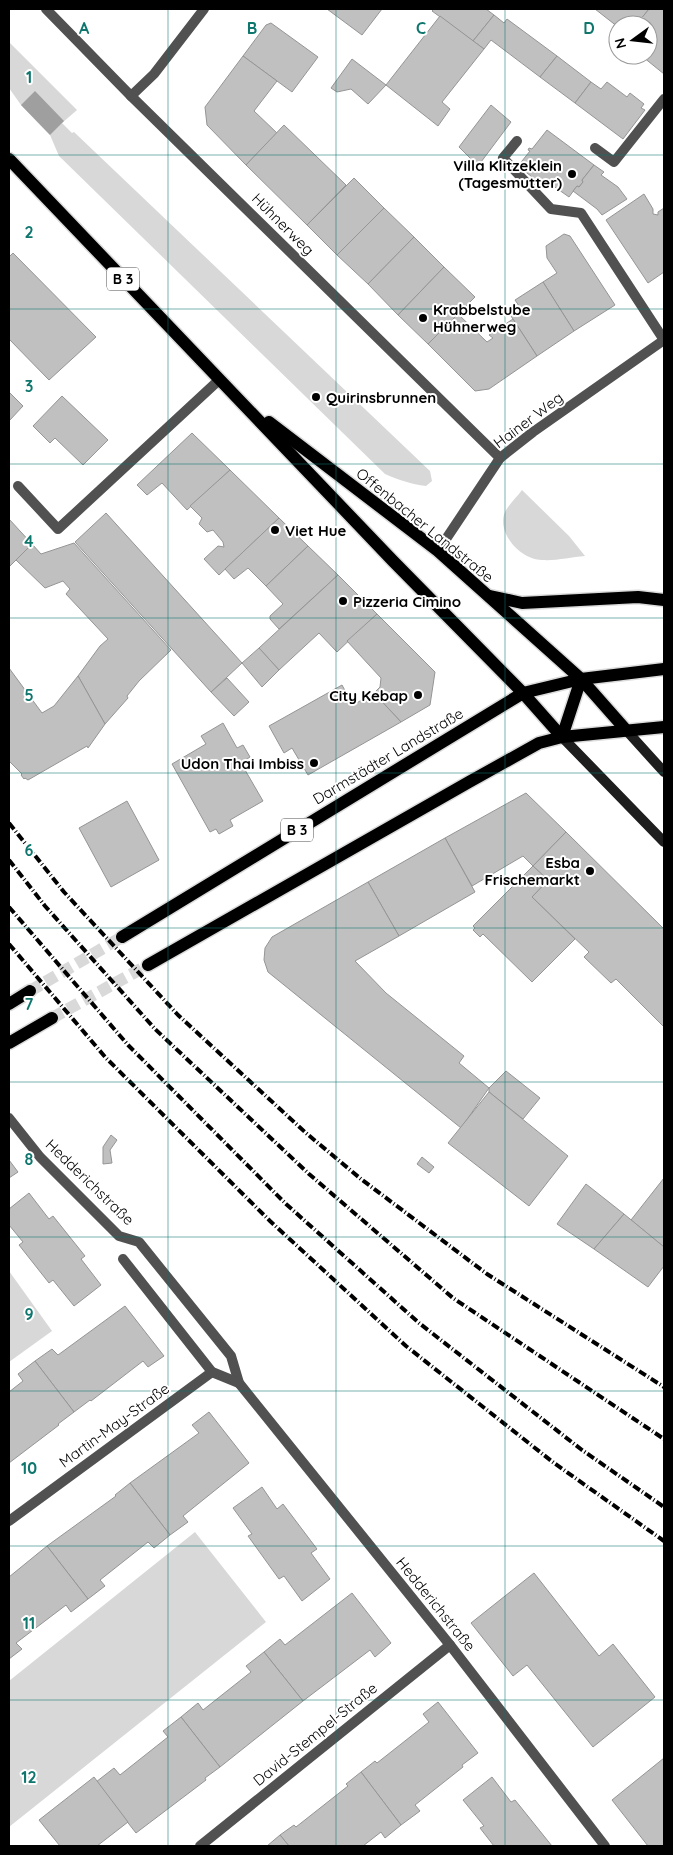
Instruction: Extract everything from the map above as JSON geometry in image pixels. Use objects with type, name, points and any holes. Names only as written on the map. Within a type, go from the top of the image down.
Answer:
[{"type":"main road","name":"Offenbacher Landstraße","points":[[9,159],[444,615],[523,693],[562,736]]},
{"type":"main road","name":"Offenbacher Landstraße","points":[[237,398],[438,552],[581,679],[626,730]]},
{"type":"main road","points":[[488,596],[522,604],[638,597],[664,600]]},
{"type":"main road","name":"Darmstädter Landstraße","points":[[122,937],[523,693],[581,679],[664,669]]},
{"type":"main road","points":[[562,736],[581,679]]},
{"type":"main road","points":[[148,965],[539,743],[562,736],[664,727]]},
{"type":"main road","points":[[626,730],[664,772]]},
{"type":"main road","points":[[562,736],[664,842]]},
{"type":"main road","points":[[9,1004],[30,991]]},
{"type":"main road","points":[[9,1042],[52,1018]]},
{"type":"street","name":"Hühnerweg","points":[[46,9],[131,96],[500,458]]},
{"type":"street","points":[[131,96],[154,74],[204,9]]},
{"type":"street","points":[[595,148],[614,162],[664,99]]},
{"type":"street","points":[[517,142],[503,158],[551,209],[581,213],[664,340]]},
{"type":"street","name":"Hainer Weg","points":[[438,552],[500,458],[664,340]]},
{"type":"street","points":[[18,486],[58,529],[219,380]]},
{"type":"street","name":"Hedderichstraße","points":[[9,1118],[40,1157],[119,1236],[139,1242],[231,1356],[239,1383],[450,1645],[605,1846]]},
{"type":"street","name":"Hedderichstraße","points":[[123,1259],[212,1372],[239,1383]]},
{"type":"street","name":"Martin-May-Straße","points":[[9,1521],[212,1372]]},
{"type":"street","name":"David-Stempel-Straße","points":[[200,1846],[450,1645]]},
{"type":"shaded area","points":[[9,42],[77,110],[62,123],[72,133],[74,132],[430,471],[432,481],[426,486],[385,474],[59,156],[50,135],[21,105],[9,88]]},
{"type":"shaded area","points":[[35,91],[64,121],[50,135],[21,105]]},
{"type":"shaded area","points":[[522,490],[569,536],[585,556],[553,560],[534,559],[512,544],[504,528],[503,520],[505,512]]},
{"type":"shaded area","points":[[9,1271],[52,1331],[9,1362]]},
{"type":"shaded area","points":[[195,1532],[266,1622],[9,1827],[9,1681]]},
{"type":"building","points":[[327,9],[382,9],[362,35]]},
{"type":"building","points":[[434,9],[486,9],[494,15],[473,41],[432,11]]},
{"type":"building","points":[[595,9],[649,9],[644,15],[608,15],[608,19]]},
{"type":"building","points":[[649,9],[664,9],[664,74],[653,65],[658,65],[658,15],[644,15]]},
{"type":"building","points":[[494,15],[504,23],[507,19],[557,56],[540,77],[491,40],[484,49],[473,41]]},
{"type":"building","points":[[440,16],[484,49],[442,102],[450,109],[438,126],[386,85]]},
{"type":"building","points":[[271,23],[318,57],[292,92],[243,56],[266,25]]},
{"type":"building","points":[[243,56],[277,81],[254,111],[277,133],[246,165],[207,125],[205,107]]},
{"type":"building","points":[[557,56],[591,82],[575,103],[540,77]]},
{"type":"building","points":[[352,59],[386,85],[368,104],[351,89],[337,92],[331,88]]},
{"type":"building","points":[[591,82],[601,89],[607,82],[627,97],[630,93],[644,104],[641,108],[645,110],[623,139],[575,103]]},
{"type":"building","points":[[491,105],[511,122],[478,166],[459,147]]},
{"type":"building","points":[[284,125],[346,185],[307,225],[246,165]]},
{"type":"building","points":[[547,130],[594,165],[582,180],[583,182],[579,187],[577,186],[569,197],[552,185],[545,187],[518,166],[530,151],[528,150],[529,148],[532,149]]},
{"type":"building","points":[[594,165],[604,172],[601,175],[618,187],[627,199],[602,215],[573,191],[577,186],[579,187]]},
{"type":"building","points":[[354,178],[384,208],[337,255],[307,225]]},
{"type":"building","points":[[644,194],[653,209],[653,214],[658,215],[658,212],[664,208],[664,272],[648,283],[606,220]]},
{"type":"building","points":[[384,208],[414,237],[368,284],[337,255]]},
{"type":"building","points":[[564,234],[570,236],[615,305],[574,331],[543,282],[557,273],[547,258],[546,246]]},
{"type":"building","points":[[414,237],[444,267],[398,315],[368,284]]},
{"type":"building","points":[[13,253],[96,337],[49,380],[9,339],[9,257]]},
{"type":"building","points":[[444,267],[475,297],[428,344],[398,315]]},
{"type":"building","points":[[543,282],[574,331],[537,356],[509,313],[519,306],[515,300]]},
{"type":"building","points":[[458,314],[487,342],[493,338],[489,335],[513,319],[537,356],[489,389],[475,391],[428,344]]},
{"type":"building","points":[[9,392],[23,406],[9,421]]},
{"type":"building","points":[[62,396],[108,440],[83,465],[55,438],[50,443],[33,426]]},
{"type":"building","points":[[192,433],[230,470],[187,510],[162,483],[147,495],[137,485]]},
{"type":"building","points":[[230,470],[279,518],[219,575],[204,559],[218,546],[224,547],[223,542],[213,530],[207,532],[199,524],[202,518],[190,506]]},
{"type":"building","points":[[106,513],[242,663],[211,692],[75,542]]},
{"type":"building","points":[[279,518],[308,546],[266,586],[248,568],[234,579],[225,569]]},
{"type":"building","points":[[9,519],[32,544],[9,567]]},
{"type":"building","points":[[74,543],[171,650],[139,681],[127,696],[128,698],[105,724],[78,676],[100,646],[108,639],[66,594],[70,589],[63,581],[45,588],[16,560],[32,544],[41,554]]},
{"type":"building","points":[[308,546],[338,575],[279,629],[270,619],[270,616],[283,604],[266,586]]},
{"type":"building","points":[[338,575],[377,614],[337,652],[319,633],[279,670],[259,648]]},
{"type":"building","points":[[377,614],[435,672],[430,705],[401,722],[374,693],[380,687],[381,678],[347,641]]},
{"type":"building","points":[[259,648],[279,670],[262,687],[242,663]]},
{"type":"building","points":[[9,668],[42,713],[54,706],[78,676],[105,724],[88,748],[87,746],[28,780],[24,779],[22,774],[9,761]]},
{"type":"building","points":[[227,678],[249,702],[234,716],[211,692]]},
{"type":"building","points":[[342,685],[353,705],[374,693],[401,722],[308,775],[292,748],[284,753],[269,726]]},
{"type":"building","points":[[223,723],[237,748],[243,745],[250,757],[241,763],[263,801],[230,820],[233,826],[219,834],[216,829],[210,832],[172,764],[206,744],[201,736]]},
{"type":"building","points":[[526,793],[566,832],[533,866],[523,856],[472,886],[445,838]]},
{"type":"building","points":[[127,801],[159,860],[111,887],[79,828]]},
{"type":"building","points":[[566,832],[664,929],[664,1027],[616,979],[611,983],[584,957],[589,952],[532,897],[548,880],[533,866]]},
{"type":"building","points":[[445,838],[475,892],[399,936],[368,882]]},
{"type":"building","points":[[533,866],[548,880],[532,897],[575,939],[532,982],[483,934],[480,937],[473,930],[475,928],[473,926]]},
{"type":"building","points":[[368,882],[399,936],[355,961],[386,993],[464,1056],[459,1063],[489,1088],[461,1128],[268,972],[264,960],[265,948],[272,937]]},
{"type":"building","points":[[506,1071],[540,1098],[523,1119],[489,1092],[489,1088]]},
{"type":"building","points":[[489,1092],[568,1156],[529,1206],[448,1143]]},
{"type":"building","points":[[111,1135],[117,1140],[110,1150],[112,1163],[103,1164],[103,1147]]},
{"type":"building","points":[[422,1157],[434,1167],[429,1173],[417,1164]]},
{"type":"building","points":[[9,1160],[18,1172],[9,1178]]},
{"type":"building","points":[[664,1178],[664,1247],[631,1220]]},
{"type":"building","points":[[586,1184],[624,1214],[594,1249],[557,1224]]},
{"type":"building","points":[[29,1193],[49,1219],[53,1216],[85,1256],[81,1259],[101,1285],[74,1306],[53,1280],[49,1283],[19,1245],[23,1242],[9,1225],[9,1209]]},
{"type":"building","points":[[624,1214],[664,1247],[664,1266],[648,1287],[594,1249]]},
{"type":"building","points":[[125,1306],[164,1356],[148,1367],[143,1361],[74,1412],[35,1361],[52,1349],[58,1355]]},
{"type":"building","points":[[35,1361],[74,1412],[9,1463],[9,1392],[23,1381],[18,1374]]},
{"type":"building","points":[[209,1412],[249,1463],[183,1516],[188,1522],[170,1535],[130,1483],[199,1433],[192,1425]]},
{"type":"building","points":[[130,1483],[170,1535],[154,1548],[148,1542],[100,1580],[105,1586],[88,1599],[47,1546],[116,1496]]},
{"type":"building","points":[[262,1487],[277,1509],[283,1504],[317,1549],[311,1553],[330,1579],[302,1601],[284,1576],[279,1579],[248,1536],[252,1534],[233,1508]]},
{"type":"building","points":[[47,1546],[88,1599],[71,1612],[66,1605],[16,1643],[22,1649],[9,1659],[9,1577]]},
{"type":"building","points":[[534,1573],[599,1656],[613,1644],[655,1697],[593,1747],[527,1665],[513,1676],[471,1623]]},
{"type":"building","points":[[352,1593],[391,1643],[375,1657],[370,1650],[303,1701],[264,1652],[280,1639],[285,1645]]},
{"type":"building","points":[[264,1652],[303,1701],[220,1767],[181,1717],[198,1703],[203,1710],[251,1672],[246,1666]]},
{"type":"building","points":[[438,1702],[478,1753],[415,1805],[420,1811],[401,1825],[361,1772],[375,1761],[377,1763],[429,1722],[423,1714]]},
{"type":"building","points":[[181,1717],[220,1767],[205,1778],[206,1780],[136,1833],[96,1782],[114,1768],[120,1775],[168,1737],[163,1731]]},
{"type":"building","points":[[664,1758],[664,1844],[662,1846],[648,1846],[612,1800]]},
{"type":"building","points":[[361,1772],[401,1825],[385,1838],[381,1832],[363,1846],[289,1846],[280,1835],[294,1825],[296,1827],[348,1786],[346,1784]]},
{"type":"building","points":[[94,1777],[128,1822],[97,1846],[60,1846],[39,1820]]},
{"type":"building","points":[[492,1777],[511,1802],[515,1800],[552,1846],[494,1846],[480,1828],[484,1826],[463,1800]]},
{"type":"building","points":[[280,1835],[289,1846],[267,1846]]},
{"type":"tunnel","points":[[30,991],[122,937]]},
{"type":"tunnel","points":[[52,1018],[148,965]]},
{"type":"railway","points":[[9,823],[64,892],[178,1015],[306,1133],[361,1179],[487,1274],[664,1387]]},
{"type":"railway","points":[[9,860],[45,906],[155,1029],[309,1174],[453,1298],[664,1439]]},
{"type":"railway","points":[[9,907],[128,1045],[286,1204],[419,1323],[582,1450],[664,1507]]},
{"type":"railway","points":[[9,944],[106,1058],[270,1221],[406,1346],[554,1463],[664,1541]]},
{"type":"place","name":"Villa Klitzeklein (Tagesmutter)","points":[[572,174]]},
{"type":"place","name":"Krabbelstube Hühnerweg","points":[[423,318]]},
{"type":"place","name":"Quirinsbrunnen","points":[[316,397]]},
{"type":"place","name":"Viet Hue","points":[[275,530]]},
{"type":"place","name":"Pizzeria Cimino","points":[[343,601]]},
{"type":"place","name":"City Kebap","points":[[418,695]]},
{"type":"place","name":"Udon Thai Imbiss","points":[[314,763]]},
{"type":"place","name":"Esba Frischemarkt","points":[[590,871]]}]
